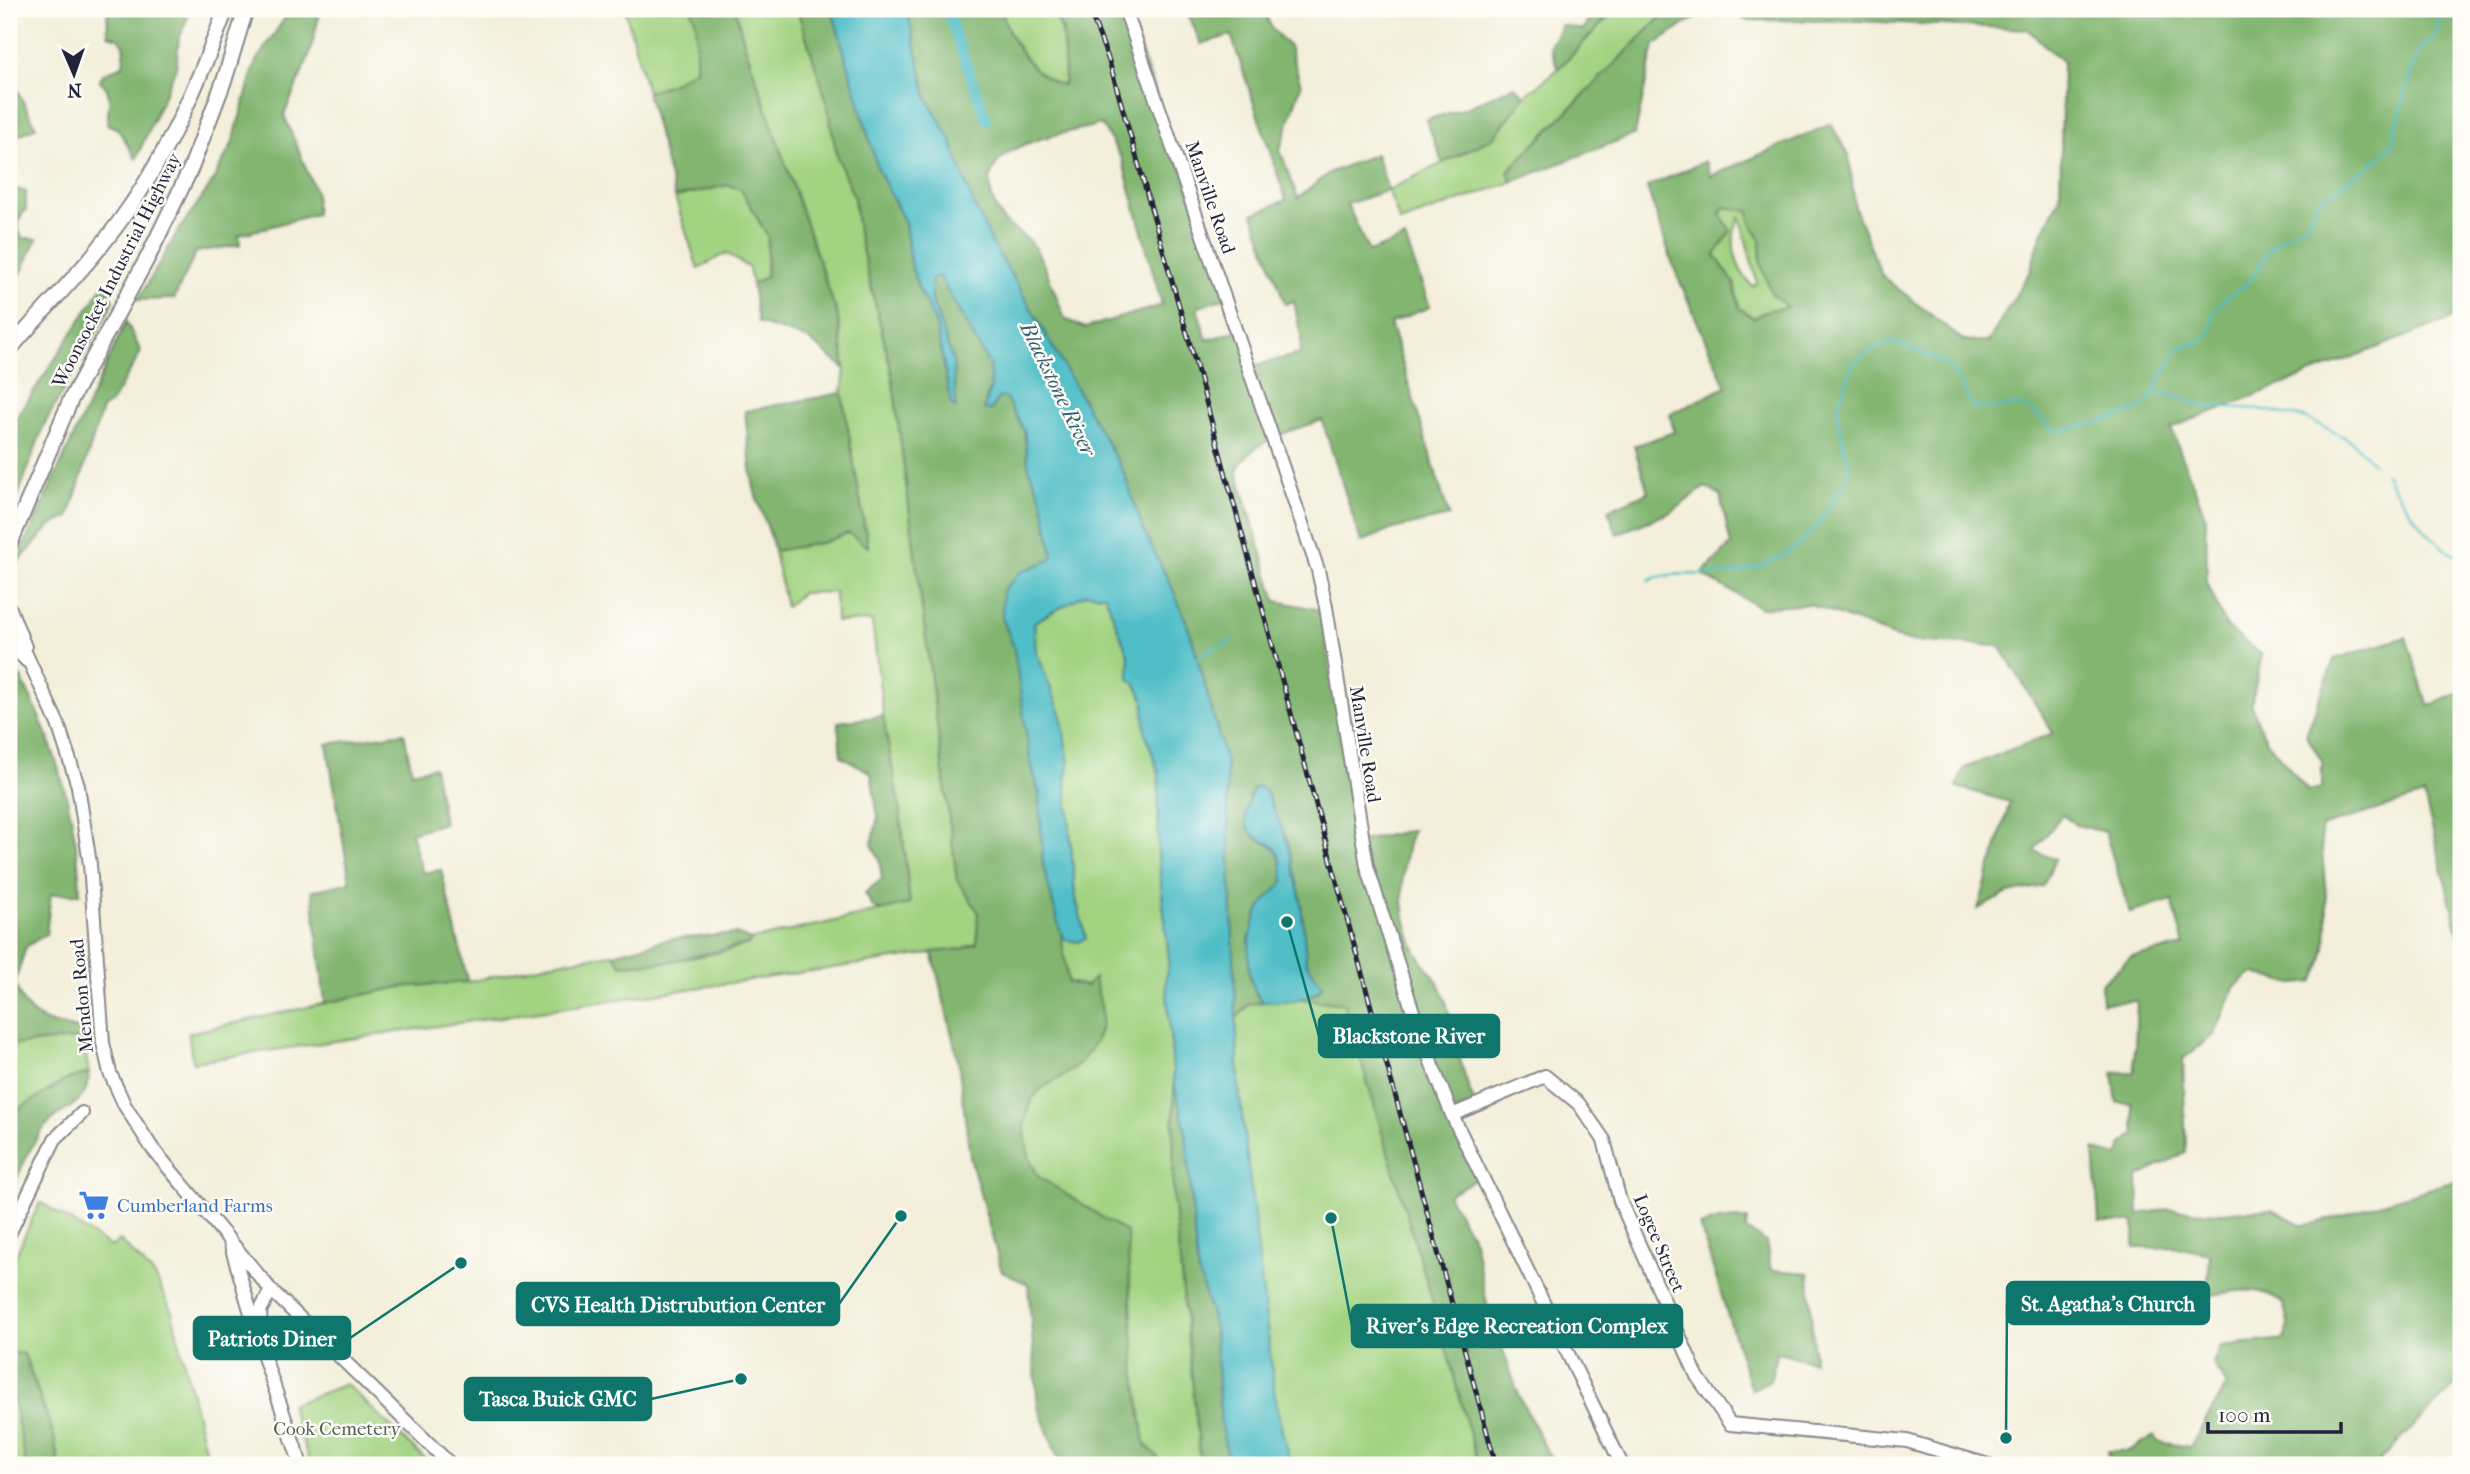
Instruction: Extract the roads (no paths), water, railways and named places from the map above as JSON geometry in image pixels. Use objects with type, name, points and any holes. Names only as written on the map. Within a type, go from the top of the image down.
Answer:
[{"type":"highway","name":"Woonsocket Industrial Highway","points":[[9,350],[110,234],[137,197],[162,152],[226,9]]},
{"type":"highway","name":"Woonsocket Industrial Highway","points":[[9,546],[71,399],[178,197],[200,147],[246,9]]},
{"type":"highway","points":[[9,557],[15,532]]},
{"type":"highway","points":[[9,609],[25,654]]},
{"type":"main road","name":"Manville Road","points":[[1125,9],[1318,570],[1367,866],[1420,1034],[1452,1115],[1622,1465]]},
{"type":"main road","name":"Mendon Road","points":[[9,623],[58,724],[81,800],[90,864],[100,1026],[110,1073],[143,1136],[269,1288],[451,1465]]},
{"type":"main road","name":"Mendon Road","points":[[9,643],[25,654]]},
{"type":"main road","name":"Logee Street","points":[[1452,1115],[1545,1076],[1579,1104],[1604,1140],[1620,1201],[1697,1376],[1731,1424],[1907,1441],[1988,1465]]},
{"type":"main road","points":[[9,1234],[55,1139],[82,1113]]},
{"type":"main road","points":[[230,1239],[263,1354],[301,1465]]},
{"type":"main road","points":[[250,1310],[269,1288]]},
{"type":"main road","points":[[263,1354],[260,1311],[269,1288]]},
{"type":"water","points":[[832,9],[907,9],[927,98],[951,140],[971,198],[991,241],[1124,473],[1143,529],[1174,592],[1191,635],[1226,762],[1239,1089],[1276,1405],[1290,1465],[1230,1465],[1221,1426],[1214,1325],[1197,1267],[1186,1132],[1174,1083],[1166,981],[1169,960],[1158,854],[1159,774],[1145,731],[1144,700],[1135,683],[1129,679],[1129,657],[1105,595],[1087,593],[1034,622],[1036,651],[1061,714],[1069,765],[1066,780],[1075,895],[1086,938],[1078,942],[1065,940],[1060,931],[1043,864],[1039,793],[1030,760],[1014,648],[1002,617],[1003,590],[1021,572],[1050,560],[1053,554],[1042,499],[1029,469],[1024,430],[1005,397],[998,398],[991,410],[984,409],[991,387],[989,364],[939,276],[932,279],[932,301],[953,361],[956,408],[951,404],[936,324],[918,287],[910,262],[905,223],[878,169]]},
{"type":"water","points":[[1258,786],[1266,792],[1288,843],[1301,901],[1306,962],[1322,986],[1310,996],[1295,1000],[1263,1002],[1256,993],[1249,968],[1250,940],[1257,914],[1284,880],[1276,849],[1256,837],[1246,820],[1249,800],[1254,787]]},
{"type":"waterway","points":[[946,9],[987,120]]},
{"type":"waterway","points":[[2435,9],[2439,28],[2435,35]]},
{"type":"waterway","points":[[1648,581],[1670,575],[1743,571],[1786,553],[1809,535],[1848,477],[1838,410],[1852,364],[1877,347],[1896,342],[1935,359],[1954,373],[1973,407],[2025,407],[2043,419],[2055,432],[2105,421],[2137,410],[2148,402],[2178,349],[2202,340],[2210,331],[2214,311],[2227,297],[2247,284],[2274,244],[2308,222],[2317,202],[2380,158],[2391,146],[2414,62],[2420,50],[2434,36]]},
{"type":"waterway","points":[[2155,391],[2208,406],[2260,409],[2308,419],[2352,441],[2374,464]]},
{"type":"waterway","points":[[2386,474],[2408,509],[2429,535],[2451,553],[2461,557]]},
{"type":"waterway","points":[[1195,661],[1210,649],[1231,641]]},
{"type":"railway","points":[[1089,9],[1109,61],[1196,365],[1496,1465]]},
{"type":"place","name":"Blackstone River","points":[[1287,922]]},
{"type":"place","name":"Cumberland Farms","points":[[94,1205]]},
{"type":"place","name":"CVS Health Distrubution Center","points":[[901,1216]]},
{"type":"place","name":"River's Edge Recreation Complex","points":[[1331,1218]]},
{"type":"place","name":"Patriots Diner","points":[[461,1263]]},
{"type":"place","name":"Tasca Buick GMC","points":[[741,1379]]},
{"type":"place","name":"St. Agatha's Church","points":[[2006,1438]]},
{"type":"park label","name":"Cook Cemetery","points":[[337,1428]]}]
